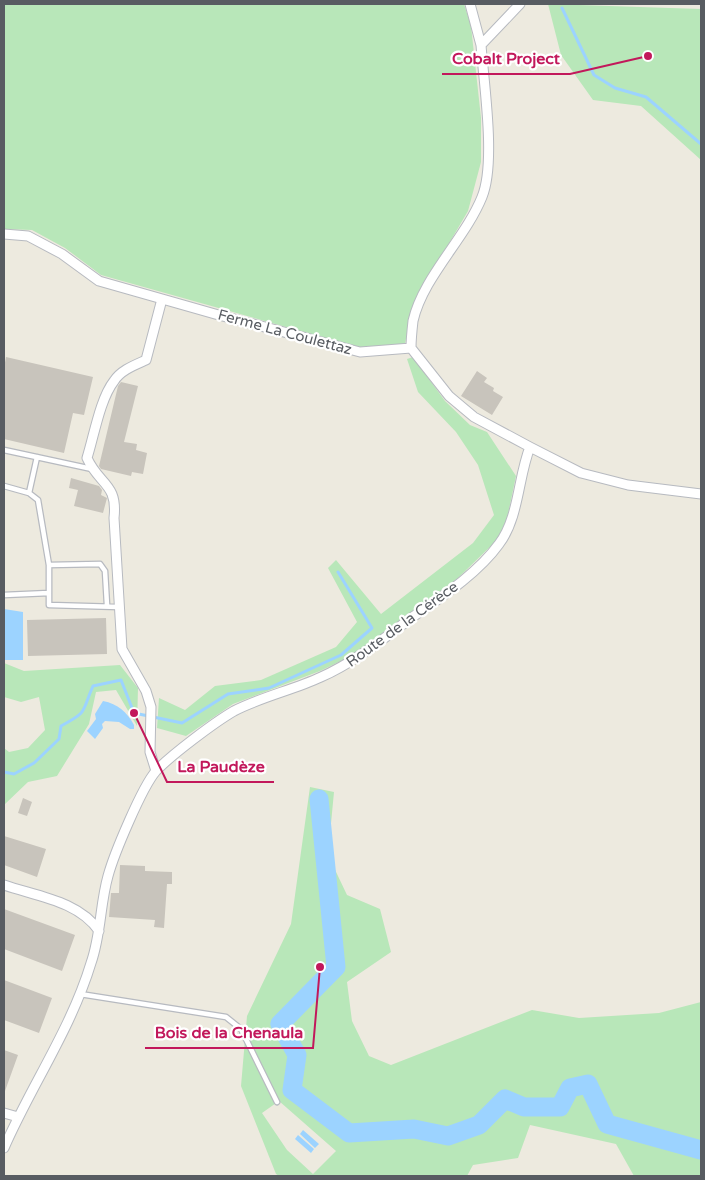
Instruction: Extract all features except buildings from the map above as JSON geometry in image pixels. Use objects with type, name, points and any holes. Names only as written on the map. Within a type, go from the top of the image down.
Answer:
[{"type":"street","points":[[470,4],[482,45],[489,167],[482,196],[473,216],[428,287],[414,320],[410,348],[449,396],[461,407],[474,417],[530,447],[581,472],[628,485],[701,494]]},
{"type":"street","points":[[482,45],[520,4]]},
{"type":"street","name":"Ferme La Coulettaz","points":[[4,234],[28,236],[62,254],[99,281],[162,299],[360,352],[410,348]]},
{"type":"street","points":[[156,771],[150,752],[151,707],[146,692],[122,649],[114,518],[116,503],[108,485],[92,469],[87,458],[104,402],[114,381],[129,368],[146,360],[162,299]]},
{"type":"street","name":"Route de la Cérèce","points":[[4,1148],[80,994],[92,963],[100,931],[108,876],[143,791],[156,771],[234,711],[320,678],[350,662],[459,584],[500,544],[510,522],[523,464],[530,447]]},
{"type":"street","points":[[4,884],[79,910],[91,919],[100,931]]},
{"type":"street","points":[[4,1113],[18,1117]]},
{"type":"lane","points":[[4,450],[92,469]]},
{"type":"lane","points":[[29,493],[36,457]]},
{"type":"lane","points":[[4,486],[29,493],[38,500],[48,565],[49,605],[107,605],[119,607]]},
{"type":"lane","points":[[48,565],[100,564],[105,571],[107,605]]},
{"type":"lane","points":[[4,595],[48,593]]},
{"type":"lane","points":[[80,994],[226,1017],[241,1029],[277,1102]]},
{"type":"green space","points":[[4,4],[464,4],[471,26],[481,118],[481,162],[468,211],[424,286],[410,318],[405,344],[361,348],[101,275],[65,248],[32,230],[4,229]]},
{"type":"green space","points":[[548,4],[701,9],[701,160],[641,106],[593,100],[561,55]]},
{"type":"green space","points":[[413,357],[445,401],[470,425],[487,432],[516,476],[507,519],[497,540],[458,578],[383,635],[349,657],[320,671],[233,704],[186,736],[157,728],[159,698],[185,710],[215,686],[261,680],[336,647],[357,622],[328,568],[336,560],[381,614],[473,543],[494,515],[478,465],[456,432],[418,392],[407,359]]},
{"type":"green space","points":[[4,663],[24,671],[120,665],[138,688],[137,726],[116,690],[96,692],[89,724],[57,776],[28,782],[4,805],[4,748],[9,752],[28,748],[45,730],[39,697],[21,702],[4,697]]},
{"type":"green space","points":[[310,787],[334,792],[328,855],[347,895],[380,909],[391,952],[347,982],[352,1021],[369,1056],[391,1065],[532,1010],[579,1018],[659,1013],[701,1002],[701,1176],[634,1176],[616,1144],[530,1125],[518,1158],[473,1165],[467,1176],[279,1176],[276,1174],[241,1086],[247,1016],[291,924]],"holes":[[[279,1101],[336,1151],[313,1174],[287,1150],[262,1113]]]},
{"type":"water","points":[[4,609],[23,612],[23,660],[4,660]]},
{"type":"water","points":[[103,701],[122,709],[134,725],[134,729],[130,729],[119,722],[105,721],[102,724],[103,728],[95,739],[87,731],[96,719],[95,714]]},
{"type":"water","points":[[303,1130],[319,1144],[315,1148],[300,1134]]},
{"type":"water","points":[[298,1135],[314,1149],[311,1153],[295,1139]]},
{"type":"waterway","points":[[562,8],[594,75],[615,88],[646,97],[701,144]]},
{"type":"waterway","points":[[4,772],[14,774],[34,763],[59,739],[61,726],[80,714],[93,686],[121,680],[134,713],[182,723],[228,694],[269,688],[341,655],[372,628],[338,572]]},
{"type":"waterway","points":[[319,799],[336,967],[280,1024],[297,1055],[292,1090],[349,1133],[414,1129],[448,1136],[479,1125],[505,1099],[524,1107],[560,1107],[570,1088],[588,1084],[607,1124],[701,1150]]},
{"type":"place","name":"Cobalt Project","points":[[648,56]]},
{"type":"place","name":"La Paudèze","points":[[134,713]]},
{"type":"place","name":"Bois de la Chenaula","points":[[320,967]]}]
